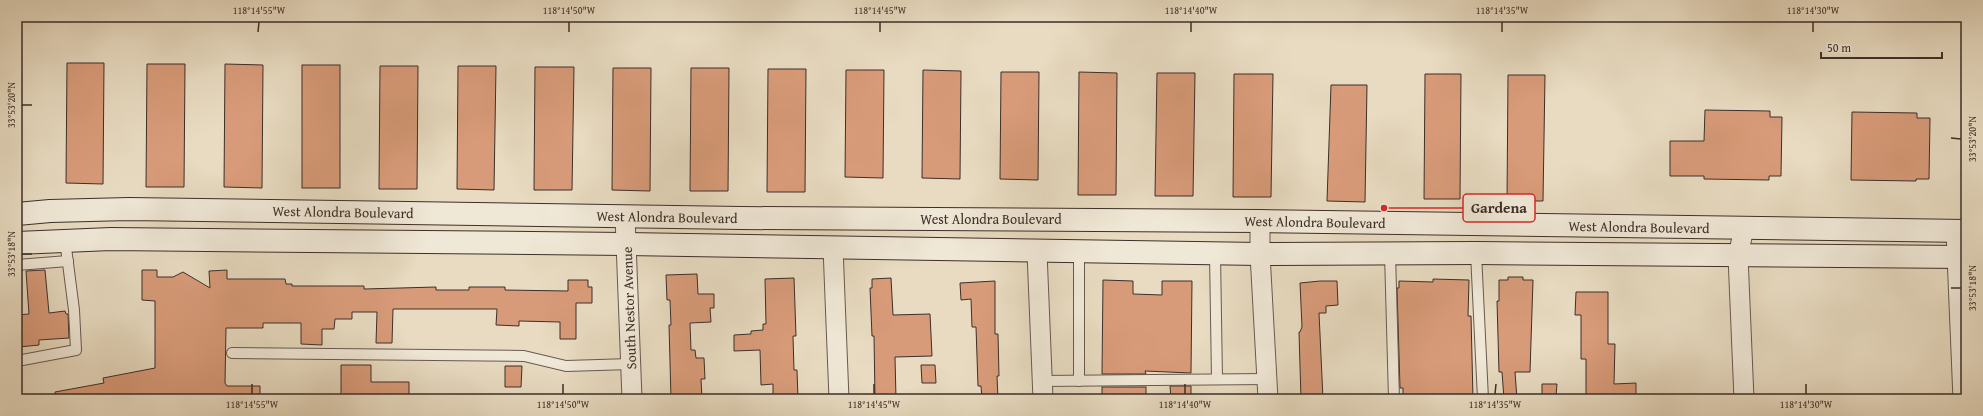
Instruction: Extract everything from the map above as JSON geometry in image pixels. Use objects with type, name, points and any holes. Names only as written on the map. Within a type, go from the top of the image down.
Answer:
[{"type":"main road","name":"West Alondra Boulevard","points":[[17,214],[50,211],[129,209],[625,216],[1260,221],[1961,231]]},
{"type":"main road","name":"West Alondra Boulevard","points":[[17,242],[111,239],[626,244],[1215,254],[1476,253],[1962,257]]},
{"type":"street","name":"South Nestor Avenue","points":[[625,216],[632,399]]},
{"type":"street","points":[[1260,221],[1260,254],[1268,399]]},
{"type":"street","points":[[1744,228],[1738,256],[1744,399]]},
{"type":"street","points":[[1961,231],[1963,399]]},
{"type":"street","points":[[833,247],[839,399]]},
{"type":"street","points":[[1036,252],[1042,390]]},
{"type":"lane","points":[[17,361],[76,350],[74,310],[65,240]]},
{"type":"lane","points":[[1079,252],[1080,381]]},
{"type":"lane","points":[[1390,253],[1394,399]]},
{"type":"lane","points":[[1476,253],[1483,399]]},
{"type":"lane","points":[[1215,254],[1217,379]]},
{"type":"lane","points":[[17,265],[68,261]]},
{"type":"lane","points":[[232,353],[524,356],[566,366],[631,364]]},
{"type":"lane","points":[[1042,390],[1080,381],[1267,379]]},
{"type":"building","points":[[67,63],[104,63],[103,184],[66,183]]},
{"type":"building","points":[[147,64],[185,64],[184,187],[146,187]]},
{"type":"building","points":[[225,64],[263,65],[262,188],[224,187]]},
{"type":"building","points":[[302,65],[340,65],[340,188],[302,188]]},
{"type":"building","points":[[380,66],[418,66],[417,189],[379,189]]},
{"type":"building","points":[[458,66],[496,66],[494,190],[457,189]]},
{"type":"building","points":[[535,67],[574,67],[572,190],[534,190]]},
{"type":"building","points":[[613,68],[651,68],[650,191],[612,190]]},
{"type":"building","points":[[691,68],[729,68],[728,191],[690,191]]},
{"type":"building","points":[[768,69],[806,69],[805,192],[767,192]]},
{"type":"building","points":[[846,70],[884,70],[883,178],[845,177]]},
{"type":"building","points":[[923,70],[961,71],[960,179],[922,178]]},
{"type":"building","points":[[1001,72],[1039,72],[1038,180],[1000,179]]},
{"type":"building","points":[[1079,72],[1117,73],[1116,195],[1078,195]]},
{"type":"building","points":[[1157,73],[1195,73],[1193,196],[1155,196]]},
{"type":"building","points":[[1234,74],[1273,74],[1271,197],[1233,197]]},
{"type":"building","points":[[1425,74],[1461,74],[1460,199],[1424,199]]},
{"type":"building","points":[[1508,75],[1545,75],[1543,201],[1507,201]]},
{"type":"building","points":[[1331,85],[1367,85],[1365,202],[1327,201]]},
{"type":"building","points":[[1705,110],[1770,111],[1770,117],[1782,117],[1781,176],[1769,176],[1769,180],[1704,179],[1704,176],[1670,176],[1670,141],[1704,141]]},
{"type":"building","points":[[1852,112],[1917,113],[1917,118],[1930,118],[1929,179],[1916,179],[1916,181],[1851,180]]},
{"type":"building","points":[[45,270],[49,313],[65,311],[66,314],[68,314],[69,338],[39,340],[39,345],[19,347],[17,315],[29,314],[26,271]]},
{"type":"building","points":[[142,270],[157,270],[157,277],[173,277],[183,272],[210,288],[209,271],[227,270],[227,279],[285,279],[286,284],[292,284],[292,286],[364,286],[364,289],[436,287],[436,290],[469,290],[469,287],[505,287],[505,290],[568,291],[568,280],[588,280],[588,287],[592,287],[592,303],[576,303],[576,339],[560,339],[560,322],[519,321],[519,326],[496,325],[497,309],[393,309],[392,343],[376,343],[377,312],[352,312],[352,319],[335,319],[334,329],[322,329],[322,345],[301,344],[301,323],[263,323],[263,328],[226,328],[225,383],[227,386],[260,386],[260,399],[56,399],[55,392],[104,383],[103,378],[155,368],[155,301],[142,300]]},
{"type":"building","points":[[697,274],[698,294],[714,294],[714,308],[710,308],[711,322],[690,323],[691,350],[695,350],[696,358],[704,358],[705,379],[701,379],[702,399],[671,399],[669,325],[671,325],[670,300],[667,300],[666,275]]},
{"type":"building","points":[[1508,277],[1523,277],[1523,280],[1533,280],[1530,372],[1515,372],[1517,399],[1504,399],[1502,372],[1499,372],[1497,301],[1499,301],[1499,280],[1508,280]]},
{"type":"building","points":[[794,278],[796,336],[793,336],[794,370],[797,370],[798,399],[773,399],[773,384],[761,385],[760,350],[734,351],[734,335],[751,334],[751,331],[763,330],[763,324],[766,324],[765,279]]},
{"type":"building","points":[[891,278],[893,315],[930,314],[932,356],[895,357],[896,399],[875,399],[874,336],[872,336],[870,288],[872,288],[872,279]]},
{"type":"building","points":[[1433,279],[1469,280],[1468,316],[1471,316],[1473,399],[1403,399],[1403,388],[1400,388],[1397,288],[1399,288],[1399,281],[1433,282]]},
{"type":"building","points":[[1103,280],[1133,281],[1133,294],[1162,295],[1162,281],[1192,281],[1191,373],[1145,371],[1146,374],[1102,374]]},
{"type":"building","points":[[995,281],[995,334],[998,334],[998,399],[982,399],[981,386],[978,386],[976,327],[972,327],[971,299],[961,300],[960,283]]},
{"type":"building","points":[[1337,281],[1338,305],[1326,306],[1326,313],[1319,313],[1323,399],[1301,399],[1299,332],[1302,327],[1300,283]]},
{"type":"building","points":[[1576,292],[1608,292],[1608,344],[1615,344],[1614,384],[1636,383],[1636,399],[1586,398],[1586,359],[1581,359],[1581,315],[1575,315]]},
{"type":"building","points":[[341,365],[371,365],[371,382],[409,382],[409,397],[402,397],[402,399],[341,399]]},
{"type":"building","points":[[921,365],[935,365],[936,383],[922,383]]},
{"type":"building","points":[[505,366],[522,366],[521,387],[505,387]]},
{"type":"building","points":[[1542,384],[1557,384],[1556,396],[1542,397]]},
{"type":"building","points":[[1170,386],[1191,386],[1191,399],[1171,399]]},
{"type":"building","points":[[1102,387],[1146,387],[1146,399],[1102,399]]},
{"type":"place","name":"Gardena","points":[[1384,208]]}]
